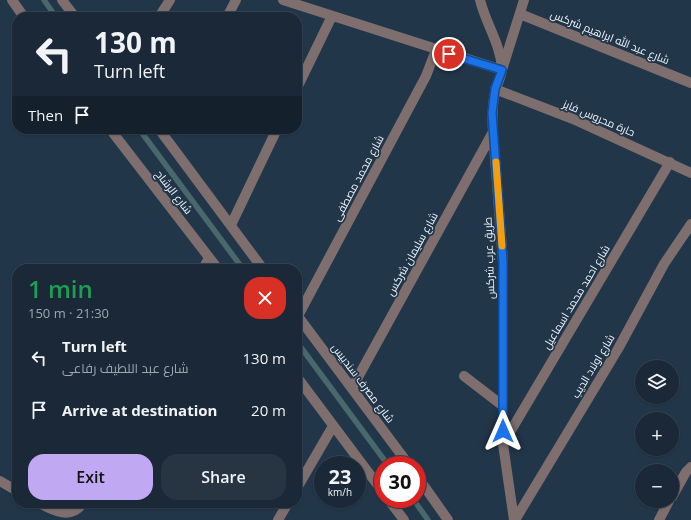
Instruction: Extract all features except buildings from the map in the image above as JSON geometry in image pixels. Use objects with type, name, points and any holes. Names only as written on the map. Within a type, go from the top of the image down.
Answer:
[{"type":"street","points":[[12,0],[20,12]]},
{"type":"street","points":[[62,0],[71,12]]},
{"type":"street","points":[[162,12],[170,0]]},
{"type":"street","points":[[230,12],[236,0]]},
{"type":"street","points":[[283,0],[502,70],[497,41],[484,14],[480,0]]},
{"type":"street","name":"طريق عرب شركس","points":[[514,520],[503,444],[503,262],[492,113],[495,89],[524,0]]},
{"type":"street","name":"شارع عبد الله ابراهيم شركس","points":[[520,14],[691,82]]},
{"type":"street","points":[[302,78],[332,16]]},
{"type":"street","name":"شارع محمد مصطفى","points":[[302,307],[426,76],[436,50]]},
{"type":"street","name":"حارة محروس فايز","points":[[495,89],[573,118],[691,173]]},
{"type":"street","name":"شارع سليمان شركس","points":[[352,388],[493,132]]},
{"type":"street","name":"شارع الرشاح","points":[[114,134],[214,264]]},
{"type":"street","points":[[164,134],[259,264]]},
{"type":"street","points":[[231,225],[275,134]]},
{"type":"street","name":"شارع احمد محمد اسماعيل","points":[[503,444],[670,162]]},
{"type":"street","name":"شارع اولاد الديب","points":[[514,520],[618,349],[664,264],[691,224]]},
{"type":"street","points":[[206,264],[209,258]]},
{"type":"street","name":"شارع مصرف سندبيس","points":[[302,323],[402,456]]},
{"type":"street","points":[[464,376],[503,406]]},
{"type":"street","points":[[302,384],[374,480]]},
{"type":"street","points":[[302,479],[333,426]]},
{"type":"street","points":[[679,484],[686,472],[691,467]]},
{"type":"street","points":[[0,481],[12,488]]},
{"type":"street","points":[[426,489],[448,520]]},
{"type":"street","points":[[48,508],[64,514],[72,513],[78,508]]},
{"type":"street","points":[[278,520],[285,508]]},
{"type":"street","points":[[395,508],[404,520]]},
{"type":"street","points":[[661,519],[666,508]]},
{"type":"waterway","points":[[44,0],[52,12]]},
{"type":"waterway","points":[[143,134],[239,264]]},
{"type":"waterway","points":[[302,349],[381,456]]},
{"type":"waterway","points":[[419,508],[428,520]]},
{"type":"slow traffic","points":[[496,162],[502,246]]},
{"type":"route","points":[[449,54],[502,70],[495,89],[492,113],[503,262],[503,431]]}]
